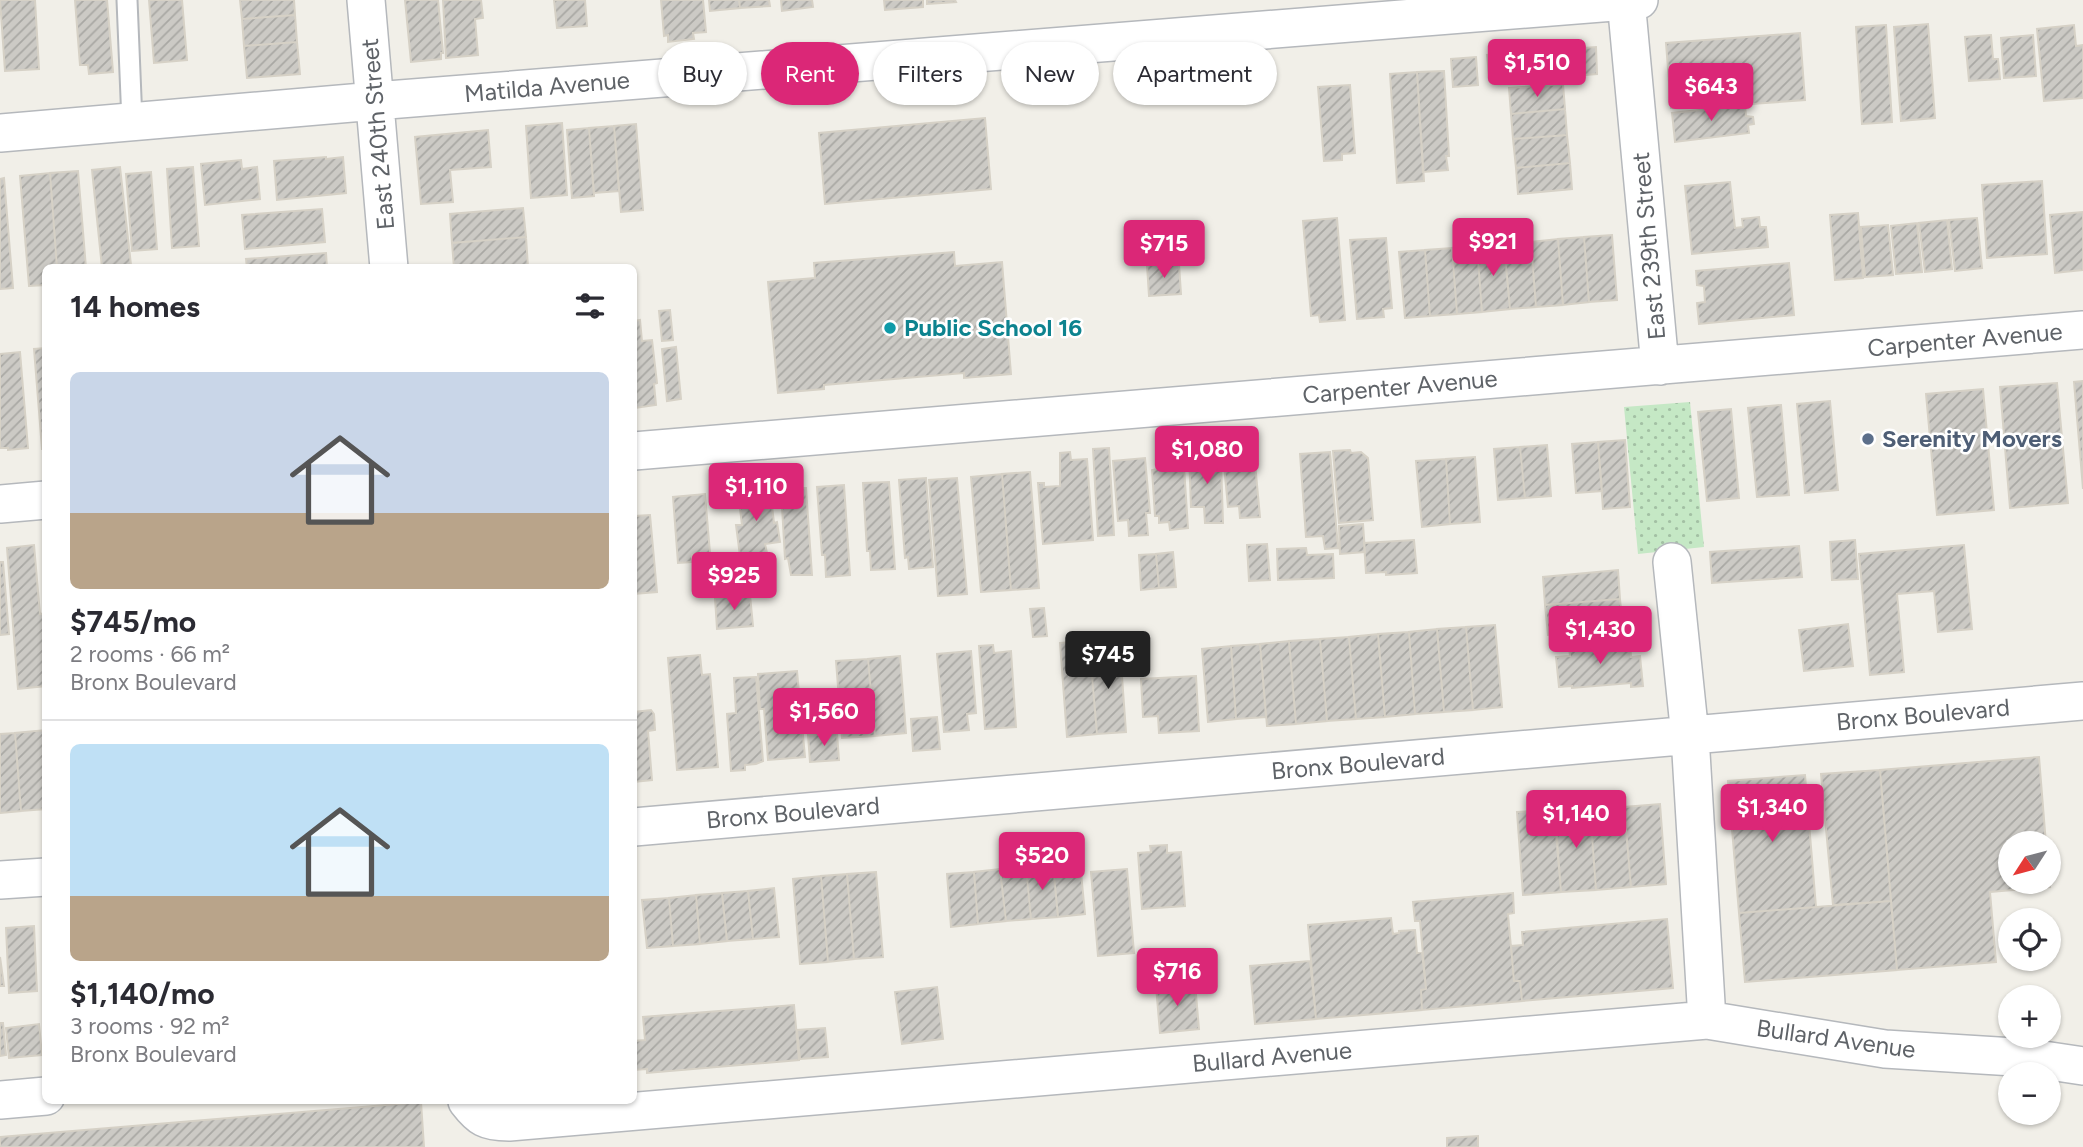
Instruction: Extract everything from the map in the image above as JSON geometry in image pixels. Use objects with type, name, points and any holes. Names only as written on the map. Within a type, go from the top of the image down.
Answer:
[{"type":"street","name":"East 240th Street","points":[[366,0],[389,264]]},
{"type":"street","name":"Matilda Avenue","points":[[0,133],[1631,0]]},
{"type":"street","name":"East 239th Street","points":[[1631,0],[1660,366]]},
{"type":"street","name":"Carpenter Avenue","points":[[637,452],[2083,330]]},
{"type":"street","points":[[0,504],[42,500]]},
{"type":"street","points":[[1672,562],[1690,736],[1707,1020]]},
{"type":"street","name":"Bronx Boulevard","points":[[637,827],[2083,701]]},
{"type":"street","points":[[0,880],[42,877]]},
{"type":"street","name":"Bullard Avenue","points":[[469,1104],[479,1116],[495,1122],[509,1122],[1707,1020],[1885,1049],[2030,1058],[2083,1066]]},
{"type":"street","points":[[0,1100],[42,1096]]},
{"type":"lane","points":[[127,0],[132,122]]},
{"type":"green space","points":[[1690,402],[1704,547],[1638,554],[1624,407]]},
{"type":"building","points":[[0,0],[35,0],[39,69],[5,71]]},
{"type":"building","points":[[75,0],[107,0],[113,72],[89,74],[88,65],[80,65]]},
{"type":"building","points":[[149,0],[182,0],[187,60],[154,63]]},
{"type":"building","points":[[240,0],[294,0],[295,15],[242,19]]},
{"type":"building","points":[[405,0],[438,0],[443,53],[441,59],[411,62]]},
{"type":"building","points":[[443,0],[481,0],[483,18],[475,19],[478,55],[446,58]]},
{"type":"building","points":[[554,0],[585,0],[587,26],[557,28]]},
{"type":"building","points":[[661,0],[703,0],[706,32],[693,33],[694,39],[668,42],[668,35],[664,36]]},
{"type":"building","points":[[709,0],[739,0],[740,8],[710,11]]},
{"type":"building","points":[[739,0],[769,0],[770,6],[740,8]]},
{"type":"building","points":[[781,0],[812,0],[813,7],[782,11]]},
{"type":"building","points":[[884,0],[923,0],[923,7],[885,10]]},
{"type":"building","points":[[927,0],[955,0],[956,2],[927,4]]},
{"type":"building","points":[[295,15],[297,42],[244,46],[242,19]]},
{"type":"building","points":[[1928,24],[1935,118],[1901,121],[1894,27]]},
{"type":"building","points":[[1886,25],[1892,122],[1862,124],[1856,27]]},
{"type":"building","points":[[2074,25],[2076,46],[2083,45],[2083,98],[2044,101],[2037,29]]},
{"type":"building","points":[[1800,33],[1805,100],[1752,104],[1750,85],[1719,87],[1720,104],[1671,108],[1666,43]]},
{"type":"building","points":[[1991,35],[1993,59],[1998,59],[2000,79],[1969,81],[1965,37]]},
{"type":"building","points":[[2033,35],[2036,76],[2004,78],[2001,38]]},
{"type":"building","points":[[297,42],[300,74],[247,78],[244,46]]},
{"type":"building","points":[[1596,47],[1597,74],[1491,82],[1487,55]]},
{"type":"building","points":[[1476,57],[1478,85],[1453,87],[1451,59]]},
{"type":"building","points":[[1444,71],[1448,170],[1423,172],[1417,72]]},
{"type":"building","points":[[1417,72],[1424,181],[1397,183],[1390,74]]},
{"type":"building","points":[[1563,84],[1565,109],[1511,114],[1509,88]]},
{"type":"building","points":[[1350,85],[1355,153],[1342,154],[1342,160],[1324,161],[1318,87]]},
{"type":"building","points":[[1745,105],[1746,116],[1753,117],[1754,124],[1748,125],[1749,133],[1675,142],[1672,113]]},
{"type":"building","points":[[1565,109],[1567,135],[1513,139],[1511,114]]},
{"type":"building","points":[[985,118],[991,189],[825,204],[819,133]]},
{"type":"building","points":[[562,123],[567,195],[531,198],[526,126]]},
{"type":"building","points":[[636,124],[643,210],[621,212],[614,126]]},
{"type":"building","points":[[614,126],[619,191],[594,193],[589,128]]},
{"type":"building","points":[[589,128],[594,196],[572,198],[567,130]]},
{"type":"building","points":[[488,130],[491,167],[450,170],[453,202],[421,204],[415,137]]},
{"type":"building","points":[[1567,135],[1570,163],[1516,168],[1513,139]]},
{"type":"building","points":[[343,157],[346,193],[277,200],[274,161]]},
{"type":"building","points":[[241,160],[242,169],[257,167],[260,199],[205,205],[201,164]]},
{"type":"building","points":[[1570,163],[1572,189],[1518,194],[1516,168]]},
{"type":"building","points":[[120,167],[131,264],[102,264],[92,170]]},
{"type":"building","points":[[193,167],[199,246],[172,248],[167,169]]},
{"type":"building","points":[[78,171],[86,264],[57,264],[50,173]]},
{"type":"building","points":[[151,172],[157,249],[132,251],[126,174]]},
{"type":"building","points":[[50,173],[57,264],[42,264],[42,285],[29,286],[20,176]]},
{"type":"building","points":[[4,178],[13,288],[0,289],[0,179]]},
{"type":"building","points":[[2042,181],[2047,254],[1987,258],[1982,185]]},
{"type":"building","points":[[1730,182],[1735,228],[1743,227],[1742,219],[1759,217],[1760,227],[1766,227],[1768,247],[1692,254],[1685,186]]},
{"type":"building","points":[[523,208],[526,237],[452,243],[450,214]]},
{"type":"building","points":[[322,209],[325,242],[245,249],[242,215]]},
{"type":"building","points":[[2083,212],[2083,270],[2055,273],[2050,215]]},
{"type":"building","points":[[1858,213],[1863,278],[1835,280],[1830,215]]},
{"type":"building","points":[[1337,218],[1345,320],[1320,322],[1319,315],[1311,316],[1303,221]]},
{"type":"building","points":[[1977,218],[1982,268],[1955,271],[1949,220]]},
{"type":"building","points":[[1947,220],[1952,269],[1925,272],[1919,223]]},
{"type":"building","points":[[1917,223],[1922,272],[1896,274],[1891,226]]},
{"type":"building","points":[[1888,225],[1893,275],[1865,277],[1861,227]]},
{"type":"building","points":[[1612,235],[1617,300],[1589,302],[1584,237]]},
{"type":"building","points":[[526,237],[528,264],[454,264],[452,243]]},
{"type":"building","points":[[1584,237],[1589,302],[1563,305],[1558,239]]},
{"type":"building","points":[[1386,238],[1392,308],[1383,309],[1384,317],[1357,319],[1350,240]]},
{"type":"building","points":[[1558,239],[1563,305],[1536,307],[1531,242]]},
{"type":"building","points":[[1531,242],[1536,307],[1510,309],[1504,244]]},
{"type":"building","points":[[1504,244],[1510,309],[1482,312],[1477,246]]},
{"type":"building","points":[[1477,246],[1482,312],[1457,314],[1452,248]]},
{"type":"building","points":[[1452,248],[1457,314],[1430,316],[1425,250]]},
{"type":"building","points":[[1425,250],[1430,316],[1405,318],[1399,252]]},
{"type":"building","name":"Public School 16","points":[[954,252],[955,266],[1002,262],[1011,374],[964,378],[964,373],[824,385],[824,389],[778,393],[768,282],[815,278],[814,263]]},
{"type":"building","points":[[326,253],[327,264],[247,264],[246,259]]},
{"type":"building","points":[[1789,263],[1794,315],[1699,324],[1697,303],[1705,302],[1704,286],[1697,285],[1696,271]]},
{"type":"building","points":[[1179,264],[1181,294],[1149,296],[1147,265]]},
{"type":"building","points":[[670,310],[673,340],[662,341],[659,311]]},
{"type":"building","points":[[637,320],[640,320],[642,341],[652,340],[657,383],[654,384],[656,405],[637,408]]},
{"type":"building","points":[[676,347],[681,399],[667,401],[662,349]]},
{"type":"building","points":[[42,348],[42,449],[34,349]]},
{"type":"building","points":[[20,352],[28,448],[8,450],[0,448],[0,354]]},
{"type":"building","points":[[2083,381],[2083,489],[2074,382]]},
{"type":"building","points":[[2057,383],[2068,503],[2010,508],[2000,387]]},
{"type":"building","points":[[1983,389],[1994,510],[1937,515],[1926,394]]},
{"type":"building","points":[[1830,401],[1838,490],[1805,493],[1797,404]]},
{"type":"building","points":[[1781,405],[1789,495],[1757,497],[1748,408]]},
{"type":"building","points":[[1731,409],[1739,498],[1707,501],[1698,412]]},
{"type":"building","points":[[1625,440],[1630,507],[1603,509],[1598,442]]},
{"type":"building","points":[[1598,442],[1602,491],[1576,493],[1572,444]]},
{"type":"building","points":[[1547,445],[1551,496],[1525,498],[1520,447]]},
{"type":"building","points":[[1520,447],[1525,498],[1498,500],[1494,449]]},
{"type":"building","points":[[1109,448],[1114,535],[1098,536],[1093,449]]},
{"type":"building","points":[[1350,450],[1351,453],[1361,452],[1368,458],[1373,520],[1339,523],[1333,451]]},
{"type":"building","points":[[1070,452],[1071,460],[1087,459],[1093,540],[1043,544],[1038,483],[1044,483],[1044,487],[1060,486],[1060,453]]},
{"type":"building","points":[[1254,452],[1260,517],[1240,518],[1239,506],[1228,507],[1223,455]]},
{"type":"building","points":[[1330,452],[1338,548],[1325,549],[1323,536],[1306,537],[1300,454]]},
{"type":"building","points":[[1217,454],[1217,461],[1221,461],[1223,523],[1205,523],[1204,507],[1191,507],[1189,455]]},
{"type":"building","points":[[1475,457],[1480,522],[1450,524],[1446,459]]},
{"type":"building","points":[[1145,458],[1150,513],[1146,513],[1148,535],[1129,536],[1128,520],[1118,521],[1113,461]]},
{"type":"building","points":[[1177,458],[1178,468],[1184,467],[1188,528],[1170,530],[1169,522],[1159,523],[1159,516],[1155,516],[1152,470],[1158,469],[1157,459]]},
{"type":"building","points":[[1446,459],[1450,524],[1422,527],[1416,461]]},
{"type":"building","points":[[1030,472],[1039,588],[1011,590],[1002,474]]},
{"type":"building","points":[[1002,474],[1011,590],[981,592],[971,477]]},
{"type":"building","points":[[926,478],[933,567],[909,569],[908,557],[905,558],[899,480]]},
{"type":"building","points":[[957,478],[967,594],[938,596],[929,480]]},
{"type":"building","points":[[889,482],[895,569],[871,570],[870,551],[867,551],[863,483]]},
{"type":"building","points":[[844,485],[850,575],[826,577],[817,487]]},
{"type":"building","points":[[806,488],[812,575],[791,575],[788,558],[785,559],[781,489]]},
{"type":"building","points":[[767,489],[768,498],[774,503],[774,523],[777,522],[780,542],[765,544],[767,553],[740,556],[736,525],[742,525],[738,492]]},
{"type":"building","points":[[705,494],[710,553],[692,555],[692,562],[678,563],[673,497]]},
{"type":"building","points":[[650,515],[657,592],[637,594],[637,516]]},
{"type":"building","points":[[1363,524],[1365,552],[1340,554],[1339,526]]},
{"type":"building","points":[[1414,540],[1417,573],[1366,573],[1364,543]]},
{"type":"building","points":[[1855,540],[1858,579],[1832,580],[1830,542]]},
{"type":"building","points":[[1267,544],[1270,580],[1249,581],[1247,545]]},
{"type":"building","points":[[34,545],[42,614],[42,686],[18,689],[7,548]]},
{"type":"building","points":[[1964,545],[1972,629],[1938,632],[1934,591],[1897,594],[1904,672],[1870,675],[1859,554]]},
{"type":"building","points":[[1799,546],[1802,577],[1712,583],[1710,552]]},
{"type":"building","points":[[1306,548],[1307,555],[1333,554],[1334,578],[1278,580],[1277,549]]},
{"type":"building","points":[[1173,552],[1176,587],[1159,588],[1156,554]]},
{"type":"building","points":[[1156,554],[1159,588],[1141,590],[1139,555]]},
{"type":"building","points":[[0,562],[3,562],[9,634],[0,635]]},
{"type":"building","points":[[1618,570],[1620,599],[1545,605],[1543,577]]},
{"type":"building","points":[[750,595],[753,626],[717,629],[715,598]]},
{"type":"building","points":[[1620,599],[1623,629],[1548,635],[1545,605]]},
{"type":"building","points":[[1044,608],[1047,636],[1033,637],[1030,609]]},
{"type":"building","points":[[1848,624],[1853,666],[1804,671],[1799,630]]},
{"type":"building","points":[[1495,625],[1502,707],[1473,710],[1466,627]]},
{"type":"building","points":[[1466,627],[1473,710],[1444,712],[1437,629]]},
{"type":"building","points":[[1437,629],[1444,712],[1415,714],[1409,632]]},
{"type":"building","points":[[1409,632],[1415,714],[1385,717],[1378,634]]},
{"type":"building","points":[[1378,634],[1385,717],[1356,719],[1349,637]]},
{"type":"building","points":[[1349,637],[1356,719],[1327,721],[1320,639]]},
{"type":"building","points":[[1320,639],[1327,721],[1296,724],[1289,641]]},
{"type":"building","points":[[1085,641],[1086,652],[1090,652],[1097,734],[1067,737],[1060,643]]},
{"type":"building","points":[[1289,641],[1296,724],[1267,726],[1260,644]]},
{"type":"building","points":[[1630,642],[1631,657],[1640,656],[1643,686],[1631,687],[1631,683],[1559,687],[1556,657],[1570,656],[1569,647]]},
{"type":"building","points":[[1260,644],[1266,717],[1236,719],[1231,646]]},
{"type":"building","points":[[993,645],[994,653],[1011,651],[1016,727],[985,729],[979,646]]},
{"type":"building","points":[[1231,646],[1236,719],[1208,722],[1202,649]]},
{"type":"building","points":[[1120,649],[1126,732],[1097,734],[1090,652]]},
{"type":"building","points":[[971,651],[976,713],[967,714],[969,730],[944,732],[937,654]]},
{"type":"building","points":[[700,655],[702,675],[710,674],[718,767],[677,770],[668,658]]},
{"type":"building","points":[[900,656],[906,733],[875,736],[868,659]]},
{"type":"building","points":[[868,659],[875,736],[842,738],[836,661]]},
{"type":"building","points":[[797,671],[805,757],[768,760],[758,674]]},
{"type":"building","points":[[1196,676],[1199,731],[1159,733],[1158,716],[1143,717],[1141,679]]},
{"type":"building","points":[[756,677],[763,761],[745,765],[745,770],[731,771],[727,714],[736,713],[734,678]]},
{"type":"building","points":[[651,710],[654,714],[655,730],[648,731],[652,780],[637,782],[637,712]]},
{"type":"building","points":[[937,717],[940,749],[913,751],[911,719]]},
{"type":"building","points":[[42,730],[42,809],[21,811],[15,733]]},
{"type":"building","points":[[15,733],[21,811],[0,813],[0,734]]},
{"type":"building","points":[[837,733],[839,760],[810,762],[808,735]]},
{"type":"building","points":[[2039,757],[2045,831],[1998,831],[1998,891],[1990,892],[1996,962],[1897,970],[1880,770]]},
{"type":"building","points":[[1880,770],[1891,901],[1833,905],[1821,774]]},
{"type":"building","points":[[1805,775],[1816,907],[1739,913],[1728,781]]},
{"type":"building","points":[[1660,804],[1666,884],[1631,887],[1624,807]]},
{"type":"building","points":[[1624,805],[1631,887],[1596,890],[1590,808]]},
{"type":"building","points":[[1590,808],[1596,890],[1561,892],[1555,811]]},
{"type":"building","points":[[1554,810],[1561,892],[1523,895],[1517,812]]},
{"type":"building","points":[[1167,845],[1167,853],[1181,852],[1185,906],[1142,909],[1138,853],[1151,852],[1150,846]]},
{"type":"building","points":[[1080,862],[1085,914],[1058,917],[1053,864]]},
{"type":"building","points":[[1053,864],[1058,917],[1031,919],[1026,867]]},
{"type":"building","points":[[1026,867],[1031,919],[1006,921],[1000,869]]},
{"type":"building","points":[[1000,869],[1006,921],[978,924],[974,872]]},
{"type":"building","points":[[1127,869],[1134,953],[1098,956],[1091,872]]},
{"type":"building","points":[[876,872],[883,957],[854,959],[847,874]]},
{"type":"building","points":[[974,872],[978,924],[951,927],[947,874]]},
{"type":"building","points":[[847,874],[854,959],[828,962],[821,876]]},
{"type":"building","points":[[821,876],[828,962],[800,964],[793,879]]},
{"type":"building","points":[[774,888],[779,937],[753,939],[748,891]]},
{"type":"building","points":[[748,891],[753,939],[727,941],[722,893]]},
{"type":"building","points":[[722,893],[727,941],[700,944],[696,895]]},
{"type":"building","points":[[1513,893],[1514,913],[1508,914],[1514,981],[1520,981],[1522,1001],[1422,1010],[1421,990],[1426,989],[1420,921],[1415,921],[1413,902]]},
{"type":"building","points":[[696,895],[700,944],[673,946],[669,898]]},
{"type":"building","points":[[669,898],[673,946],[647,948],[642,900]]},
{"type":"building","points":[[1891,901],[1897,970],[1745,982],[1739,913]]},
{"type":"building","points":[[1391,918],[1393,934],[1415,930],[1417,953],[1422,952],[1426,989],[1421,990],[1422,1010],[1316,1019],[1308,925]]},
{"type":"building","points":[[1667,919],[1673,988],[1522,1001],[1520,981],[1514,981],[1511,946],[1523,945],[1522,932]]},
{"type":"building","points":[[34,926],[37,991],[9,993],[6,928]]},
{"type":"building","points":[[0,957],[4,986],[0,986]]},
{"type":"building","points":[[1310,961],[1316,1019],[1255,1024],[1250,966]]},
{"type":"building","points":[[1195,983],[1199,1029],[1160,1033],[1156,986]]},
{"type":"building","points":[[937,987],[943,1039],[902,1044],[895,992]]},
{"type":"building","points":[[794,1005],[799,1060],[647,1073],[647,1069],[637,1070],[637,1041],[645,1040],[643,1017]]},
{"type":"building","points":[[0,1023],[3,1023],[6,1055],[0,1056]]},
{"type":"building","points":[[39,1024],[42,1055],[9,1058],[6,1028]]},
{"type":"building","points":[[825,1028],[828,1057],[800,1059],[797,1030]]},
{"type":"building","points":[[421,1104],[424,1147],[0,1147],[0,1137]]},
{"type":"building","points":[[1478,1136],[1478,1147],[1447,1147],[1447,1138]]},
{"type":"place","name":"Public School 16","points":[[890,328]]},
{"type":"place","name":"Serenity Movers","points":[[1868,439]]}]
